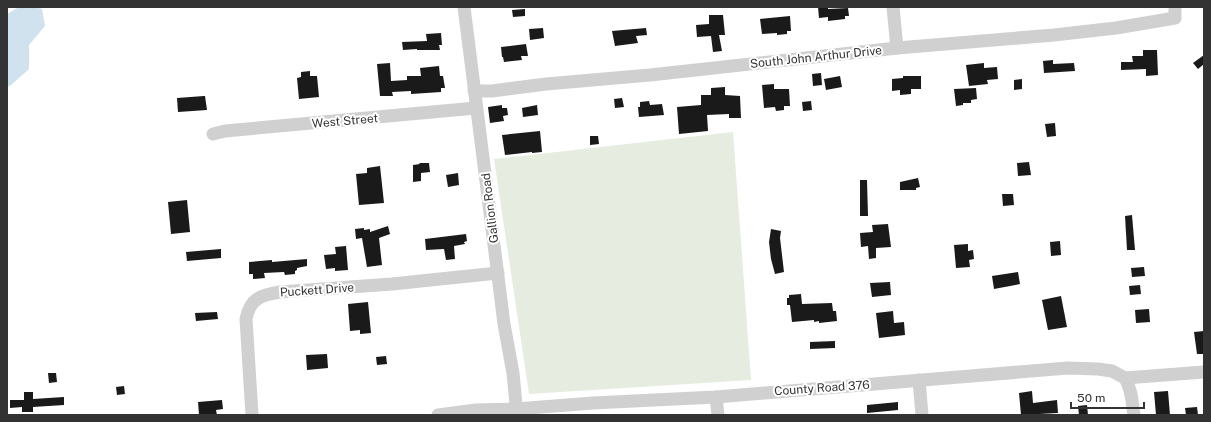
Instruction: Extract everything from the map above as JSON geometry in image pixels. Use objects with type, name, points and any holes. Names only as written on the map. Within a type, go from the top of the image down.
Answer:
[{"type":"street","name":"Gallion Road","points":[[464,7],[504,324],[513,373],[517,412]]},
{"type":"street","points":[[893,7],[897,48]]},
{"type":"street","name":"South John Arthur Drive","points":[[474,91],[492,91],[546,84],[650,75],[897,48],[1116,28],[1175,18],[1174,7]]},
{"type":"street","name":"West Street","points":[[214,134],[225,131],[476,108]]},
{"type":"street","name":"Puckett Drive","points":[[252,415],[246,319],[248,308],[256,299],[270,293],[392,284],[498,273]]},
{"type":"street","name":"County Road 376","points":[[438,415],[476,410],[517,412],[593,403],[716,397],[1068,368],[1098,369],[1112,372],[1125,378],[1204,372]]},
{"type":"street","points":[[1125,378],[1132,394],[1134,415]]},
{"type":"street","points":[[919,380],[922,415]]},
{"type":"street","points":[[716,397],[718,415]]},
{"type":"shaded area","points":[[733,132],[751,380],[529,394],[494,159]]},
{"type":"water","points":[[19,7],[34,7],[42,9],[45,26],[29,45],[29,69],[10,86],[7,86],[7,14]]},
{"type":"building","points":[[818,7],[828,7],[828,9],[848,8],[849,16],[845,16],[845,19],[828,21],[828,17],[819,18]]},
{"type":"building","points":[[525,9],[525,16],[513,17],[512,10]]},
{"type":"building","points":[[709,15],[723,15],[725,35],[719,35],[722,51],[713,52],[711,36],[697,37],[696,25],[709,24]]},
{"type":"building","points":[[790,16],[791,31],[787,31],[787,34],[762,34],[760,19]]},
{"type":"building","points":[[543,28],[544,38],[530,40],[529,29]]},
{"type":"building","points":[[646,28],[647,35],[636,36],[638,43],[615,46],[612,31]]},
{"type":"building","points":[[441,33],[442,45],[439,45],[440,50],[403,50],[402,42],[427,41],[426,34]]},
{"type":"building","points":[[526,44],[528,56],[521,56],[522,60],[504,62],[501,47]]},
{"type":"building","points":[[1143,50],[1157,50],[1158,75],[1146,76],[1146,69],[1121,70],[1121,62],[1133,62],[1132,56],[1143,56]]},
{"type":"building","points":[[1204,55],[1204,64],[1198,69],[1193,63]]},
{"type":"building","points":[[1053,60],[1053,64],[1074,63],[1075,71],[1044,73],[1043,61]]},
{"type":"building","points":[[390,63],[391,81],[407,80],[407,76],[421,76],[420,68],[439,66],[440,76],[443,76],[445,88],[441,88],[441,92],[411,94],[411,91],[392,92],[393,96],[380,96],[377,64]]},
{"type":"building","points":[[984,63],[984,68],[997,67],[998,79],[987,80],[988,84],[969,86],[966,65]]},
{"type":"building","points":[[310,71],[310,76],[317,76],[319,97],[299,99],[297,78],[301,77],[301,72]]},
{"type":"building","points":[[821,73],[822,85],[813,86],[812,74]]},
{"type":"building","points":[[840,76],[842,87],[826,90],[824,79]]},
{"type":"building","points":[[903,76],[921,76],[921,89],[911,89],[911,94],[900,95],[900,90],[892,91],[892,79],[903,78]]},
{"type":"building","points":[[1022,79],[1022,89],[1014,90],[1014,80]]},
{"type":"building","points":[[774,84],[774,89],[789,89],[790,106],[784,106],[784,110],[776,111],[775,107],[764,108],[762,85]]},
{"type":"building","points":[[725,87],[725,95],[740,96],[741,118],[729,118],[729,114],[707,115],[708,131],[679,134],[677,107],[701,105],[701,95],[711,95],[711,88]]},
{"type":"building","points":[[976,88],[977,99],[971,100],[971,103],[963,103],[963,105],[956,106],[954,89]]},
{"type":"building","points":[[205,96],[207,110],[178,112],[177,98]]},
{"type":"building","points":[[622,98],[624,107],[615,108],[614,99]]},
{"type":"building","points":[[649,101],[650,105],[662,104],[664,115],[639,117],[638,107],[640,107],[640,102]]},
{"type":"building","points":[[811,101],[812,110],[803,111],[802,102]]},
{"type":"building","points":[[502,105],[502,108],[507,108],[508,115],[503,116],[504,121],[490,123],[488,107]]},
{"type":"building","points":[[537,105],[538,115],[523,117],[522,108]]},
{"type":"building","points":[[1055,123],[1056,136],[1047,137],[1045,124]]},
{"type":"building","points":[[540,131],[542,152],[505,155],[502,135]]},
{"type":"building","points":[[590,136],[598,136],[599,144],[590,145]]},
{"type":"building","points":[[1029,162],[1031,175],[1018,176],[1017,163]]},
{"type":"building","points":[[419,163],[429,163],[430,172],[421,173],[421,181],[413,182],[413,165],[420,164]]},
{"type":"building","points":[[380,166],[384,203],[359,205],[356,174],[367,173],[367,168]]},
{"type":"building","points":[[458,173],[459,185],[448,187],[446,175]]},
{"type":"building","points":[[918,178],[920,187],[916,188],[916,190],[900,190],[900,182]]},
{"type":"building","points":[[860,180],[867,180],[868,216],[860,216]]},
{"type":"building","points":[[1002,194],[1013,194],[1014,205],[1003,206]]},
{"type":"building","points":[[187,200],[190,232],[171,234],[168,202]]},
{"type":"building","points":[[1132,215],[1135,250],[1127,250],[1125,216]]},
{"type":"building","points":[[888,224],[891,247],[876,248],[876,258],[869,259],[868,246],[861,247],[860,233],[873,232],[872,225]]},
{"type":"building","points":[[388,226],[390,234],[379,238],[382,265],[367,267],[362,238],[356,239],[355,229],[370,229],[370,232]]},
{"type":"building","points":[[771,229],[781,231],[780,238],[784,272],[775,274],[769,242]]},
{"type":"building","points":[[466,234],[467,241],[464,242],[465,244],[454,246],[455,259],[446,260],[444,249],[426,250],[425,239]]},
{"type":"building","points":[[1060,241],[1061,255],[1051,256],[1050,242]]},
{"type":"building","points":[[968,244],[968,251],[973,250],[974,259],[969,260],[970,267],[956,268],[954,245]]},
{"type":"building","points":[[346,246],[348,270],[335,271],[335,268],[326,269],[324,255],[336,254],[335,247]]},
{"type":"building","points":[[221,249],[221,258],[187,261],[186,252]]},
{"type":"building","points":[[307,259],[307,266],[297,268],[295,274],[285,275],[284,272],[264,273],[265,278],[253,279],[253,274],[249,274],[249,262]]},
{"type":"building","points":[[1144,267],[1145,276],[1132,277],[1131,268]]},
{"type":"building","points":[[1018,272],[1020,284],[994,289],[992,276]]},
{"type":"building","points":[[890,282],[891,295],[872,297],[870,283]]},
{"type":"building","points":[[1140,285],[1141,294],[1130,295],[1129,286]]},
{"type":"building","points":[[801,294],[802,304],[832,303],[833,311],[836,311],[837,321],[819,323],[819,321],[814,322],[814,320],[792,322],[790,305],[787,305],[787,298],[789,298],[789,295]]},
{"type":"building","points":[[1061,296],[1067,327],[1048,330],[1042,300]]},
{"type":"building","points":[[368,302],[371,333],[360,334],[360,330],[350,331],[348,304]]},
{"type":"building","points":[[1149,309],[1150,322],[1136,323],[1135,310]]},
{"type":"building","points":[[893,311],[894,323],[904,322],[905,335],[879,338],[876,313]]},
{"type":"building","points":[[217,312],[218,319],[196,321],[195,313]]},
{"type":"building","points":[[1204,331],[1204,354],[1197,354],[1194,332]]},
{"type":"building","points":[[835,341],[835,348],[810,349],[810,342]]},
{"type":"building","points":[[327,354],[328,368],[307,370],[306,355]]},
{"type":"building","points":[[386,356],[387,364],[377,365],[376,357]]},
{"type":"building","points":[[48,373],[56,373],[57,382],[49,383]]},
{"type":"building","points":[[124,386],[125,394],[117,395],[116,387]]},
{"type":"building","points":[[1032,391],[1033,403],[1057,400],[1058,413],[1021,415],[1019,393]]},
{"type":"building","points":[[1168,391],[1170,415],[1156,415],[1154,392]]},
{"type":"building","points":[[24,392],[33,392],[33,399],[64,397],[64,405],[33,407],[33,412],[22,412],[22,407],[10,408],[10,400],[24,400]]},
{"type":"building","points":[[222,400],[223,409],[216,410],[217,415],[199,415],[198,402]]},
{"type":"building","points":[[898,402],[898,410],[867,413],[867,405]]},
{"type":"building","points":[[1087,405],[1088,415],[1079,415],[1078,406]]},
{"type":"building","points":[[1197,407],[1198,415],[1186,415],[1185,408]]}]
